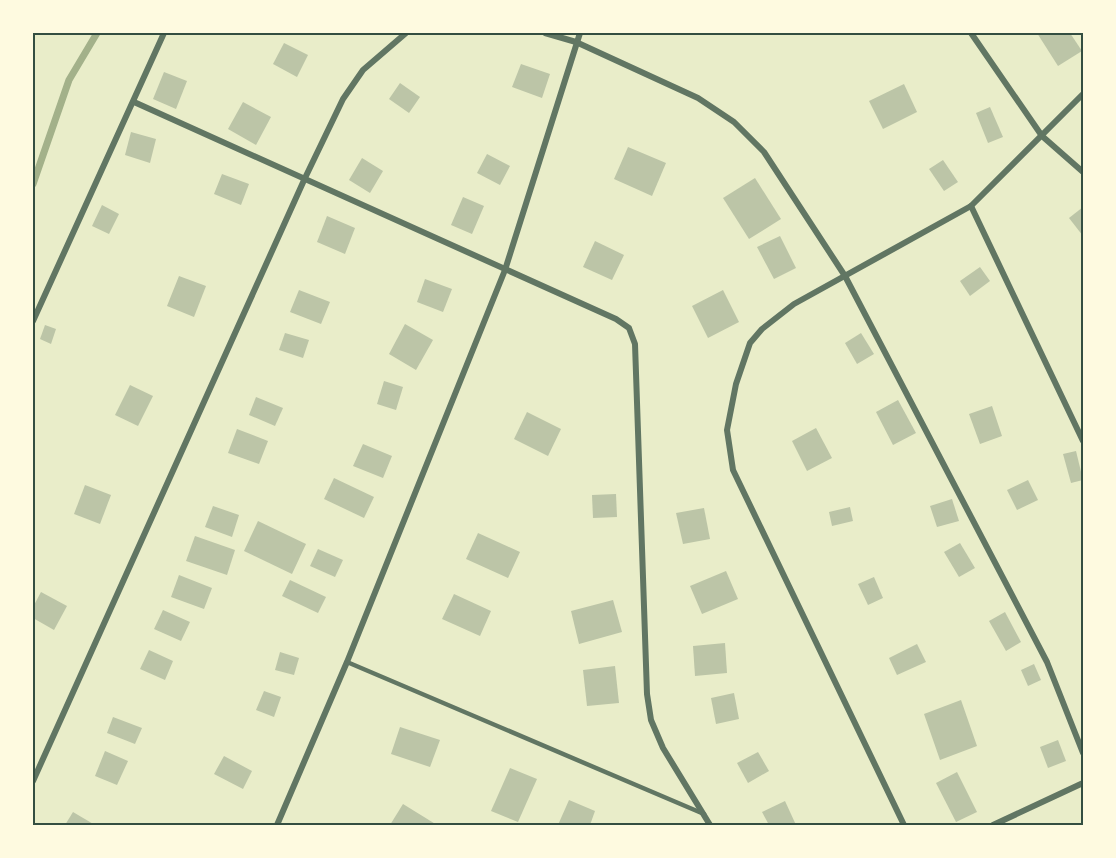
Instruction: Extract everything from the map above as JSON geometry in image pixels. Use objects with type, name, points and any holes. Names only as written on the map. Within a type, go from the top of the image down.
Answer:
[{"type":"street","points":[[33,321],[164,33]]},
{"type":"street","points":[[33,781],[305,178],[343,99],[363,70],[406,33]]},
{"type":"street","points":[[545,33],[576,42],[698,98],[735,122],[764,152],[845,276],[1047,662],[1083,753]]},
{"type":"street","points":[[277,825],[348,662],[505,270],[580,33]]},
{"type":"street","points":[[971,33],[1042,136],[1083,172]]},
{"type":"street","points":[[904,825],[732,470],[727,430],[736,384],[750,343],[762,328],[794,304],[971,206],[1083,94]]},
{"type":"street","points":[[134,102],[305,178],[629,328],[635,344],[647,694],[651,720],[663,748],[710,825]]},
{"type":"street","points":[[971,206],[1083,441]]},
{"type":"street","points":[[993,825],[1083,783]]},
{"type":"lane","points":[[348,662],[706,815]]},
{"type":"building","points":[[1037,33],[1070,33],[1082,51],[1058,66]]},
{"type":"building","points":[[284,43],[308,55],[297,77],[273,64]]},
{"type":"building","points":[[521,64],[550,74],[542,98],[512,87]]},
{"type":"building","points":[[164,72],[187,81],[176,109],[153,99]]},
{"type":"building","points":[[400,83],[420,97],[409,113],[389,99]]},
{"type":"building","points":[[904,84],[917,112],[883,129],[869,101]]},
{"type":"building","points":[[243,102],[271,117],[256,145],[228,129]]},
{"type":"building","points":[[990,107],[1003,137],[988,143],[976,113]]},
{"type":"building","points":[[131,132],[156,139],[150,163],[125,155]]},
{"type":"building","points":[[628,147],[666,163],[652,196],[614,179]]},
{"type":"building","points":[[487,154],[510,166],[500,185],[477,173]]},
{"type":"building","points":[[362,158],[383,171],[370,193],[349,180]]},
{"type":"building","points":[[943,160],[958,182],[944,191],[929,169]]},
{"type":"building","points":[[222,174],[249,184],[241,205],[214,194]]},
{"type":"building","points":[[755,178],[781,219],[749,239],[723,198]]},
{"type":"building","points":[[463,197],[484,206],[472,234],[451,225]]},
{"type":"building","points":[[102,205],[119,214],[109,234],[92,226]]},
{"type":"building","points":[[1083,207],[1083,236],[1069,218]]},
{"type":"building","points":[[327,216],[355,228],[345,254],[317,242]]},
{"type":"building","points":[[780,236],[796,268],[774,279],[757,247]]},
{"type":"building","points":[[595,241],[624,255],[612,280],[583,267]]},
{"type":"building","points":[[980,267],[990,281],[970,296],[960,281]]},
{"type":"building","points":[[179,276],[206,286],[194,317],[167,306]]},
{"type":"building","points":[[425,279],[452,289],[443,312],[417,302]]},
{"type":"building","points":[[299,290],[330,302],[321,324],[290,312]]},
{"type":"building","points":[[723,290],[739,322],[708,338],[692,306]]},
{"type":"building","points":[[405,324],[433,340],[416,370],[389,354]]},
{"type":"building","points":[[45,325],[56,329],[51,344],[40,339]]},
{"type":"building","points":[[285,333],[309,340],[303,358],[279,350]]},
{"type":"building","points":[[861,333],[874,354],[857,364],[845,343]]},
{"type":"building","points":[[384,381],[403,387],[396,410],[377,404]]},
{"type":"building","points":[[130,385],[153,396],[138,426],[115,415]]},
{"type":"building","points":[[256,397],[283,408],[275,426],[249,415]]},
{"type":"building","points":[[898,400],[916,433],[893,445],[876,412]]},
{"type":"building","points":[[992,406],[1002,436],[980,444],[969,414]]},
{"type":"building","points":[[527,412],[561,429],[548,456],[514,439]]},
{"type":"building","points":[[816,428],[832,458],[807,471],[792,441]]},
{"type":"building","points":[[237,429],[268,441],[259,464],[228,453]]},
{"type":"building","points":[[363,444],[392,456],[383,478],[353,466]]},
{"type":"building","points":[[1076,451],[1083,480],[1071,483],[1063,454]]},
{"type":"building","points":[[334,478],[374,497],[364,518],[324,499]]},
{"type":"building","points":[[1028,480],[1038,500],[1017,510],[1007,490]]},
{"type":"building","points":[[85,485],[111,495],[100,524],[74,514]]},
{"type":"building","points":[[616,494],[617,517],[593,518],[592,495]]},
{"type":"building","points":[[952,499],[959,521],[937,527],[930,506]]},
{"type":"building","points":[[213,506],[239,515],[232,537],[205,527]]},
{"type":"building","points":[[850,507],[853,521],[832,526],[829,512]]},
{"type":"building","points":[[704,508],[710,539],[683,544],[676,513]]},
{"type":"building","points":[[258,521],[306,544],[292,574],[244,551]]},
{"type":"building","points":[[478,533],[520,552],[508,578],[466,559]]},
{"type":"building","points":[[195,536],[235,550],[227,575],[186,561]]},
{"type":"building","points":[[960,543],[975,568],[959,577],[944,552]]},
{"type":"building","points":[[318,549],[343,560],[335,577],[310,566]]},
{"type":"building","points":[[726,571],[738,599],[702,614],[690,586]]},
{"type":"building","points":[[179,575],[212,588],[204,609],[171,597]]},
{"type":"building","points":[[874,577],[883,598],[868,605],[858,584]]},
{"type":"building","points":[[290,580],[326,597],[318,613],[282,596]]},
{"type":"building","points":[[41,592],[67,606],[54,630],[33,618],[33,607]]},
{"type":"building","points":[[454,594],[491,611],[480,636],[442,619]]},
{"type":"building","points":[[613,600],[622,632],[579,644],[571,611]]},
{"type":"building","points":[[163,610],[190,622],[181,641],[154,629]]},
{"type":"building","points":[[1005,612],[1021,642],[1006,651],[989,621]]},
{"type":"building","points":[[725,643],[727,673],[695,676],[693,646]]},
{"type":"building","points":[[917,644],[926,662],[897,675],[889,658]]},
{"type":"building","points":[[149,650],[173,661],[165,680],[140,669]]},
{"type":"building","points":[[280,652],[299,658],[294,675],[275,670]]},
{"type":"building","points":[[1034,664],[1041,680],[1028,686],[1021,670]]},
{"type":"building","points":[[615,666],[619,703],[587,706],[583,670]]},
{"type":"building","points":[[264,691],[281,697],[274,717],[256,710]]},
{"type":"building","points":[[734,693],[739,719],[716,724],[711,698]]},
{"type":"building","points":[[961,700],[977,746],[940,760],[924,714]]},
{"type":"building","points":[[113,717],[142,728],[135,744],[107,733]]},
{"type":"building","points":[[400,727],[440,740],[430,767],[391,754]]},
{"type":"building","points":[[1058,740],[1066,761],[1048,768],[1040,747]]},
{"type":"building","points":[[105,751],[128,761],[117,785],[95,776]]},
{"type":"building","points":[[758,752],[769,771],[748,783],[737,763]]},
{"type":"building","points":[[224,756],[252,771],[243,789],[214,774]]},
{"type":"building","points":[[510,768],[537,779],[518,822],[491,811]]},
{"type":"building","points":[[957,772],[977,812],[956,822],[936,783]]},
{"type":"building","points":[[569,800],[595,811],[590,825],[558,825]]},
{"type":"building","points":[[785,801],[796,825],[769,825],[762,812]]},
{"type":"building","points":[[403,804],[437,825],[390,825]]},
{"type":"building","points":[[73,812],[95,825],[65,825]]},
{"type":"waterway","points":[[33,184],[69,80],[97,33]]}]
